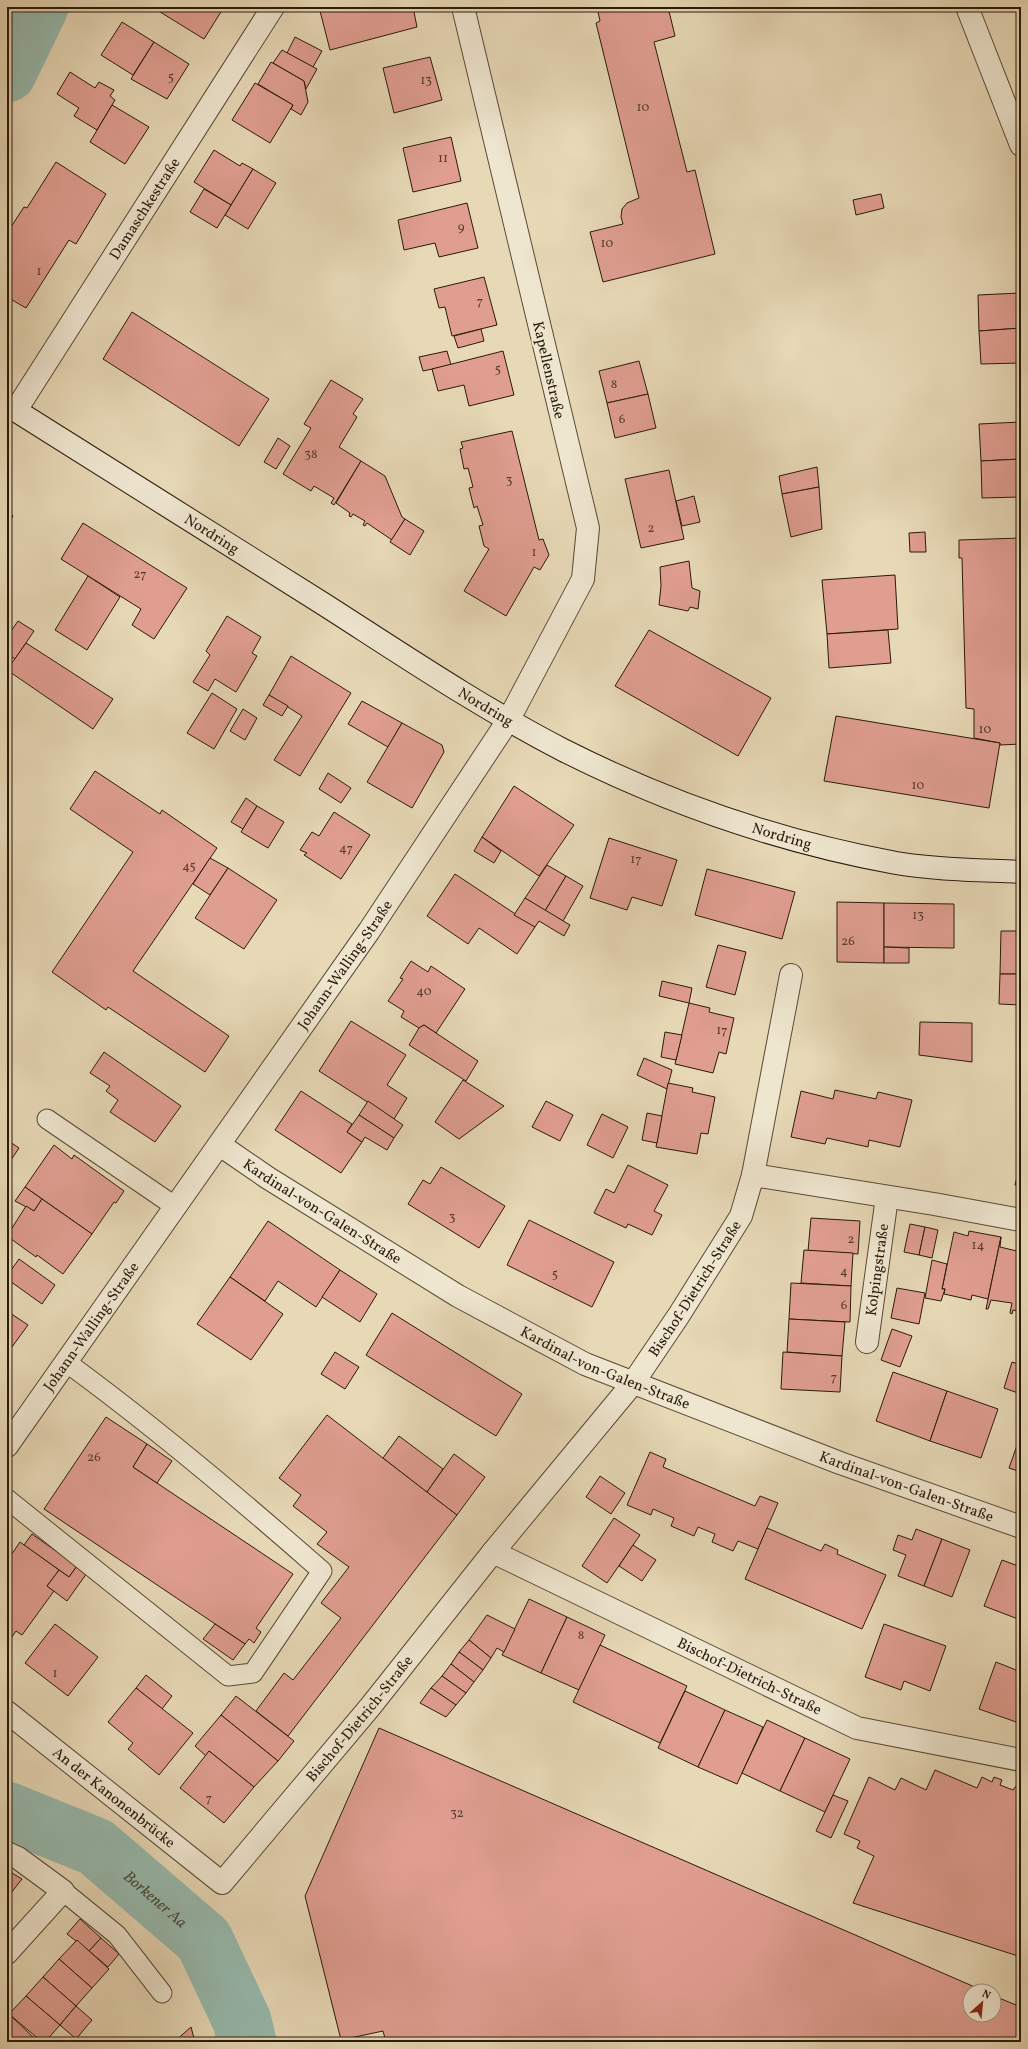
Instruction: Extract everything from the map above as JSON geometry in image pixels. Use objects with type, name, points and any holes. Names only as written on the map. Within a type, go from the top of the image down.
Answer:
[{"type":"street","name":"Damaschkestraße","points":[[11,407],[273,7]]},
{"type":"street","name":"Kapellenstraße","points":[[462,7],[588,528],[583,579],[509,720]]},
{"type":"street","points":[[967,7],[1021,145]]},
{"type":"street","name":"Nordring","points":[[11,407],[411,661],[509,720],[622,779],[686,805],[776,835],[898,863],[963,870],[1021,872]]},
{"type":"street","name":"Johann-Walling-Straße","points":[[7,1446],[369,931],[509,720]]},
{"type":"street","name":"Bischof-Dietrich-Straße","points":[[222,1883],[370,1706],[492,1552],[633,1383],[679,1315],[741,1216],[752,1175],[791,975]]},
{"type":"street","name":"Kardinal-von-Galen-Straße","points":[[220,1145],[268,1178],[458,1296],[585,1364],[840,1463],[1021,1527]]},
{"type":"street","points":[[752,1175],[1021,1220]]},
{"type":"street","name":"Kolpingstraße","points":[[867,1342],[887,1197]]},
{"type":"street","name":"Bischof-Dietrich-Straße","points":[[492,1552],[857,1728],[1021,1760]]},
{"type":"street","name":"An der Kanonenbrücke","points":[[7,1712],[222,1883]]},
{"type":"street","points":[[7,1854],[18,1858],[64,1891],[7,1953]]},
{"type":"lane","points":[[47,1119],[176,1207]]},
{"type":"lane","points":[[7,1499],[228,1676],[253,1673],[322,1571],[220,1481],[114,1397],[66,1362]]},
{"type":"lane","points":[[64,1891],[117,1935],[162,1993]]},
{"type":"building","points":[[152,7],[224,7],[204,39]]},
{"type":"building","points":[[319,7],[413,7],[417,27],[330,50]]},
{"type":"building","points":[[597,7],[668,7],[675,36],[654,42],[687,172],[695,170],[715,254],[603,282],[590,232],[623,224],[621,217],[622,209],[627,203],[639,198],[596,23],[600,21]]},
{"type":"building","points":[[122,22],[154,42],[133,75],[101,55]]},
{"type":"building","points":[[295,37],[322,51],[313,67],[287,53]]},
{"type":"building","points":[[154,42],[189,64],[167,99],[131,79]]},
{"type":"building","points":[[282,50],[317,69],[306,89],[304,81],[273,63]]},
{"type":"building","points":[[430,57],[442,100],[394,113],[383,68]]},
{"type":"building","points":[[271,62],[304,81],[308,102],[301,115],[291,109],[293,105],[258,84]]},
{"type":"building","points":[[70,72],[95,88],[99,82],[114,90],[110,96],[115,100],[97,130],[74,116],[79,108],[57,94]]},
{"type":"building","points":[[255,83],[293,105],[270,143],[232,120]]},
{"type":"building","points":[[112,105],[149,127],[125,164],[90,142]]},
{"type":"building","points":[[451,137],[461,181],[413,192],[403,148]]},
{"type":"building","points":[[214,150],[240,166],[242,163],[253,169],[231,205],[194,182]]},
{"type":"building","points":[[56,162],[106,194],[76,244],[69,240],[26,308],[7,297],[7,233],[24,207],[27,208]]},
{"type":"building","points":[[253,169],[276,183],[248,229],[225,215]]},
{"type":"building","points":[[204,189],[231,205],[217,228],[190,212]]},
{"type":"building","points":[[881,194],[884,208],[856,215],[853,200]]},
{"type":"building","points":[[467,203],[478,248],[439,257],[435,243],[404,250],[398,220]]},
{"type":"building","points":[[484,277],[497,325],[452,336],[445,307],[439,308],[434,289]]},
{"type":"building","points":[[1020,293],[1021,328],[979,331],[978,295]]},
{"type":"building","points":[[132,312],[269,399],[239,446],[103,359]]},
{"type":"building","points":[[1021,328],[1021,363],[981,364],[979,331]]},
{"type":"building","points":[[481,329],[484,341],[458,348],[454,336]]},
{"type":"building","points":[[447,351],[451,365],[423,371],[419,357]]},
{"type":"building","points":[[503,351],[514,395],[469,406],[464,385],[438,391],[432,369]]},
{"type":"building","points":[[639,361],[648,394],[607,403],[599,371]]},
{"type":"building","points":[[331,380],[363,399],[353,414],[357,417],[339,447],[361,461],[334,505],[331,503],[334,498],[314,486],[311,491],[283,474],[311,428],[304,424]]},
{"type":"building","points":[[648,394],[656,428],[615,438],[607,403]]},
{"type":"building","points":[[1021,422],[1021,459],[981,461],[979,424]]},
{"type":"building","points":[[512,431],[539,540],[543,539],[549,555],[540,570],[534,567],[506,616],[464,591],[489,549],[484,546],[479,526],[483,525],[477,506],[474,508],[469,488],[473,487],[468,468],[464,469],[460,449],[463,448],[461,442]]},
{"type":"building","points":[[278,438],[290,446],[276,469],[264,462]]},
{"type":"building","points":[[1021,459],[1021,497],[982,498],[981,461]]},
{"type":"building","points":[[361,461],[385,476],[402,517],[405,519],[392,540],[367,523],[365,526],[363,525],[365,521],[353,514],[351,517],[349,516],[350,513],[336,503]]},
{"type":"building","points":[[817,467],[819,487],[782,494],[779,476]]},
{"type":"building","points":[[669,470],[684,539],[641,548],[625,479]]},
{"type":"building","points":[[819,487],[822,529],[791,537],[782,494]]},
{"type":"building","points":[[694,496],[700,522],[682,526],[676,501]]},
{"type":"building","points":[[7,512],[13,516],[7,525]]},
{"type":"building","points":[[405,519],[424,531],[410,555],[390,542]]},
{"type":"building","points":[[83,523],[187,588],[154,639],[132,625],[141,609],[61,559]]},
{"type":"building","points":[[925,532],[926,552],[910,552],[909,533]]},
{"type":"building","points":[[1021,538],[1021,744],[1000,745],[1000,743],[974,738],[974,709],[966,708],[962,558],[959,558],[959,540]]},
{"type":"building","points":[[689,561],[692,588],[700,591],[698,609],[690,607],[688,611],[659,605],[661,586],[660,567]]},
{"type":"building","points":[[895,575],[898,629],[827,634],[822,580]]},
{"type":"building","points":[[88,576],[120,597],[87,650],[55,630]]},
{"type":"building","points":[[227,616],[261,637],[252,653],[257,656],[236,692],[215,679],[208,691],[193,682],[210,655],[206,651]]},
{"type":"building","points":[[18,621],[34,631],[15,659],[7,654],[7,637]]},
{"type":"building","points":[[649,630],[771,698],[738,756],[615,686]]},
{"type":"building","points":[[888,630],[891,663],[829,668],[827,634]]},
{"type":"building","points":[[26,643],[113,699],[93,729],[7,670]]},
{"type":"building","points":[[291,656],[351,693],[300,776],[274,760],[302,716],[269,695]]},
{"type":"building","points":[[212,693],[237,709],[214,749],[187,733]]},
{"type":"building","points":[[269,695],[288,706],[282,716],[263,705]]},
{"type":"building","points":[[362,701],[402,723],[388,747],[348,724]]},
{"type":"building","points":[[243,709],[257,718],[245,740],[230,731]]},
{"type":"building","points":[[836,716],[1000,743],[989,808],[824,781]]},
{"type":"building","points":[[402,723],[442,745],[444,752],[412,808],[367,782]]},
{"type":"building","points":[[95,771],[160,814],[162,810],[217,848],[133,971],[229,1036],[205,1072],[108,1007],[106,1010],[52,972],[133,852],[70,809]]},
{"type":"building","points":[[328,773],[351,788],[341,803],[319,789]]},
{"type":"building","points":[[514,786],[574,825],[539,876],[482,837]]},
{"type":"building","points":[[246,798],[257,806],[243,829],[231,822]]},
{"type":"building","points":[[257,806],[284,822],[268,848],[241,832]]},
{"type":"building","points":[[334,812],[370,835],[341,879],[304,855],[307,853],[300,850],[312,832],[319,836]]},
{"type":"building","points":[[482,837],[501,851],[494,863],[474,851]]},
{"type":"building","points":[[609,838],[677,860],[662,906],[632,897],[627,910],[590,898]]},
{"type":"building","points":[[210,858],[228,868],[210,895],[193,884]]},
{"type":"building","points":[[547,865],[566,876],[545,911],[525,898]]},
{"type":"building","points":[[228,868],[277,900],[244,949],[195,918]]},
{"type":"building","points":[[707,869],[795,892],[782,939],[695,915]]},
{"type":"building","points":[[455,874],[535,927],[517,954],[479,928],[468,944],[427,916]]},
{"type":"building","points":[[566,876],[583,886],[563,921],[545,911]]},
{"type":"building","points":[[525,898],[570,925],[564,936],[539,921],[535,927],[514,915]]},
{"type":"building","points":[[837,902],[884,903],[884,963],[837,962]]},
{"type":"building","points":[[884,903],[954,904],[954,948],[884,947]]},
{"type":"building","points":[[1001,931],[1021,931],[1021,974],[1000,974]]},
{"type":"building","points":[[718,945],[746,952],[735,995],[706,987]]},
{"type":"building","points":[[884,947],[909,948],[909,963],[884,963]]},
{"type":"building","points":[[411,961],[428,972],[431,966],[465,989],[436,1033],[424,1025],[419,1028],[401,1017],[404,1011],[388,1001],[403,979],[400,978]]},
{"type":"building","points":[[1000,974],[1021,974],[1021,1005],[999,1004]]},
{"type":"building","points":[[662,981],[692,988],[689,1003],[659,996]]},
{"type":"building","points":[[689,1003],[710,1008],[709,1012],[734,1018],[726,1054],[719,1052],[713,1073],[675,1064]]},
{"type":"building","points":[[351,1021],[406,1055],[387,1085],[407,1098],[394,1119],[319,1071]]},
{"type":"building","points":[[920,1022],[972,1023],[972,1062],[919,1055]]},
{"type":"building","points":[[424,1025],[478,1061],[466,1081],[409,1045],[419,1028]]},
{"type":"building","points":[[665,1032],[682,1035],[676,1060],[661,1057]]},
{"type":"building","points":[[104,1052],[181,1106],[155,1142],[110,1112],[118,1100],[106,1091],[110,1086],[90,1073]]},
{"type":"building","points":[[644,1058],[672,1070],[667,1089],[637,1075]]},
{"type":"building","points":[[463,1080],[504,1106],[459,1139],[435,1122]]},
{"type":"building","points":[[668,1083],[693,1088],[692,1092],[715,1097],[708,1134],[701,1133],[697,1154],[656,1147]]},
{"type":"building","points":[[835,1090],[876,1099],[878,1092],[912,1100],[900,1147],[869,1140],[868,1147],[827,1138],[825,1144],[791,1137],[801,1091],[833,1099]]},
{"type":"building","points":[[301,1091],[352,1124],[347,1132],[362,1142],[341,1173],[275,1130]]},
{"type":"building","points":[[368,1101],[403,1125],[394,1138],[359,1115]]},
{"type":"building","points":[[546,1101],[573,1115],[560,1141],[532,1127]]},
{"type":"building","points":[[647,1113],[662,1116],[657,1143],[642,1140]]},
{"type":"building","points":[[602,1114],[628,1127],[613,1158],[587,1145]]},
{"type":"building","points":[[359,1115],[394,1138],[387,1150],[365,1137],[362,1142],[347,1132]]},
{"type":"building","points":[[7,1140],[19,1148],[7,1166]]},
{"type":"building","points":[[54,1145],[72,1159],[74,1155],[124,1191],[116,1203],[114,1202],[92,1234],[25,1187]]},
{"type":"building","points":[[1021,1160],[1021,1186],[1015,1185]]},
{"type":"building","points":[[628,1165],[668,1185],[654,1211],[662,1215],[652,1235],[628,1224],[626,1228],[594,1213],[606,1189],[614,1193]]},
{"type":"building","points":[[441,1167],[505,1206],[479,1248],[408,1204],[423,1180],[430,1184]]},
{"type":"building","points":[[25,1187],[42,1199],[34,1211],[15,1201]]},
{"type":"building","points":[[42,1199],[92,1234],[63,1274],[7,1236],[26,1206],[34,1211]]},
{"type":"building","points":[[811,1218],[860,1221],[858,1254],[808,1251]]},
{"type":"building","points":[[529,1220],[614,1262],[592,1307],[507,1265]]},
{"type":"building","points":[[268,1221],[340,1270],[316,1307],[278,1281],[265,1301],[230,1277]]},
{"type":"building","points":[[910,1224],[925,1227],[919,1255],[904,1252]]},
{"type":"building","points":[[925,1227],[938,1230],[932,1258],[919,1255]]},
{"type":"building","points":[[969,1231],[1001,1237],[988,1299],[972,1295],[971,1300],[944,1294],[945,1289],[942,1289],[954,1232],[968,1236]]},
{"type":"building","points":[[1001,1237],[1000,1247],[1021,1252],[1021,1312],[1013,1310],[1012,1314],[1010,1313],[1012,1303],[991,1300],[988,1309],[986,1309]]},
{"type":"building","points":[[804,1250],[853,1253],[851,1286],[801,1283]]},
{"type":"building","points":[[19,1259],[55,1285],[42,1304],[7,1279],[7,1276]]},
{"type":"building","points":[[932,1260],[947,1264],[942,1289],[945,1289],[941,1301],[925,1298]]},
{"type":"building","points":[[340,1270],[377,1294],[360,1322],[322,1297]]},
{"type":"building","points":[[230,1277],[283,1314],[251,1360],[197,1324]]},
{"type":"building","points":[[791,1283],[851,1286],[850,1322],[789,1319]]},
{"type":"building","points":[[897,1288],[925,1293],[919,1324],[891,1318]]},
{"type":"building","points":[[7,1311],[28,1325],[9,1351],[12,1353],[7,1361]]},
{"type":"building","points":[[392,1313],[522,1394],[496,1436],[366,1355]]},
{"type":"building","points":[[789,1319],[845,1322],[842,1356],[787,1352]]},
{"type":"building","points":[[892,1329],[912,1336],[900,1367],[881,1360]]},
{"type":"building","points":[[335,1352],[359,1367],[345,1389],[321,1374]]},
{"type":"building","points":[[783,1352],[842,1356],[840,1392],[781,1389]]},
{"type":"building","points":[[1012,1362],[1021,1365],[1021,1384],[1018,1393],[1004,1388]]},
{"type":"building","points":[[893,1372],[947,1391],[930,1441],[876,1421]]},
{"type":"building","points":[[947,1391],[998,1409],[981,1458],[930,1441]]},
{"type":"building","points":[[327,1415],[457,1515],[288,1736],[256,1711],[284,1673],[293,1680],[341,1618],[321,1603],[349,1567],[317,1544],[327,1532],[293,1506],[301,1495],[279,1478]]},
{"type":"building","points":[[106,1417],[147,1444],[133,1467],[293,1574],[256,1628],[261,1632],[254,1643],[249,1639],[245,1644],[44,1509]]},
{"type":"building","points":[[1021,1434],[1021,1472],[1009,1468]]},
{"type":"building","points":[[399,1436],[443,1469],[427,1492],[383,1458]]},
{"type":"building","points":[[147,1444],[172,1461],[157,1483],[133,1467]]},
{"type":"building","points":[[650,1452],[666,1459],[663,1467],[755,1506],[760,1496],[778,1503],[758,1549],[738,1541],[733,1551],[712,1542],[715,1534],[698,1527],[694,1536],[671,1526],[674,1518],[653,1509],[651,1515],[627,1505]]},
{"type":"building","points":[[454,1454],[485,1477],[457,1515],[427,1492]]},
{"type":"building","points":[[600,1476],[625,1493],[611,1514],[586,1497]]},
{"type":"building","points":[[614,1518],[640,1535],[607,1583],[582,1566]]},
{"type":"building","points":[[767,1528],[821,1551],[825,1544],[838,1550],[837,1554],[886,1575],[862,1629],[745,1579]]},
{"type":"building","points":[[916,1529],[942,1539],[924,1586],[898,1576],[906,1555],[893,1550],[898,1535],[912,1540]]},
{"type":"building","points":[[32,1534],[77,1566],[69,1577],[24,1545]]},
{"type":"building","points":[[942,1539],[970,1550],[952,1597],[924,1586]]},
{"type":"building","points":[[20,1542],[59,1570],[47,1586],[54,1591],[22,1635],[16,1631],[7,1644],[7,1561]]},
{"type":"building","points":[[633,1545],[656,1560],[642,1581],[619,1566]]},
{"type":"building","points":[[1002,1560],[1021,1567],[1021,1611],[1018,1619],[984,1606]]},
{"type":"building","points":[[77,1566],[87,1573],[67,1601],[47,1586],[59,1570],[69,1577]]},
{"type":"building","points":[[529,1599],[567,1617],[541,1673],[502,1655]]},
{"type":"building","points":[[487,1615],[515,1629],[504,1652],[497,1648],[491,1658],[469,1640]]},
{"type":"building","points":[[567,1617],[605,1635],[579,1690],[541,1673]]},
{"type":"building","points":[[55,1624],[98,1657],[68,1696],[25,1663]]},
{"type":"building","points":[[215,1624],[245,1644],[233,1660],[203,1639]]},
{"type":"building","points":[[884,1624],[946,1646],[930,1691],[904,1681],[901,1690],[865,1677]]},
{"type":"building","points":[[469,1640],[491,1658],[483,1670],[459,1652]]},
{"type":"building","points":[[600,1645],[687,1686],[660,1743],[573,1702]]},
{"type":"building","points":[[459,1652],[483,1670],[474,1682],[451,1664]]},
{"type":"building","points":[[996,1662],[1021,1672],[1021,1718],[1019,1723],[979,1709]]},
{"type":"building","points":[[451,1664],[474,1682],[466,1693],[442,1676]]},
{"type":"building","points":[[146,1675],[172,1696],[162,1709],[136,1688]]},
{"type":"building","points":[[442,1676],[466,1693],[456,1705],[431,1688]]},
{"type":"building","points":[[136,1688],[193,1733],[159,1775],[128,1749],[133,1743],[108,1722]]},
{"type":"building","points":[[431,1688],[456,1705],[446,1717],[420,1703]]},
{"type":"building","points":[[685,1691],[725,1710],[698,1767],[658,1748]]},
{"type":"building","points":[[236,1696],[294,1741],[278,1761],[221,1715]]},
{"type":"building","points":[[725,1710],[763,1727],[737,1784],[698,1767]]},
{"type":"building","points":[[221,1715],[278,1761],[254,1787],[209,1751],[206,1756],[195,1746]]},
{"type":"building","points":[[767,1720],[805,1738],[780,1791],[742,1773]]},
{"type":"building","points":[[379,1728],[966,1983],[962,1983],[962,2023],[1002,2023],[1002,1999],[1021,2007],[1021,2042],[386,2042],[383,2031],[341,2040],[305,1896]]},
{"type":"building","points":[[805,1738],[850,1759],[825,1812],[780,1791]]},
{"type":"building","points":[[209,1751],[254,1787],[224,1823],[180,1788]]},
{"type":"building","points":[[935,1770],[977,1788],[982,1777],[992,1782],[994,1777],[1002,1780],[1000,1785],[1013,1790],[1016,1786],[1021,1788],[1021,1957],[853,1903],[874,1856],[857,1848],[860,1841],[844,1834],[869,1777],[895,1790],[901,1778],[926,1790]]},
{"type":"building","points":[[833,1795],[848,1801],[831,1838],[816,1831]]},
{"type":"building","points":[[7,1870],[22,1879],[11,1893],[7,1886]]},
{"type":"building","points":[[80,1919],[101,1938],[89,1951],[67,1934]]},
{"type":"building","points":[[101,1938],[119,1954],[108,1967],[89,1951]]},
{"type":"building","points":[[77,1940],[109,1969],[92,1988],[59,1959]]},
{"type":"building","points":[[59,1959],[92,1988],[76,2006],[43,1977]]},
{"type":"building","points":[[43,1977],[76,2006],[60,2025],[26,1996]]},
{"type":"building","points":[[26,1996],[60,2025],[45,2042],[42,2042],[9,2014]]},
{"type":"building","points":[[76,2006],[92,2020],[76,2039],[60,2025]]},
{"type":"building","points":[[7,2012],[38,2042],[7,2042]]},
{"type":"building","points":[[191,2027],[195,2042],[174,2042]]},
{"type":"waterway","name":"Borkener Aa","points":[[7,73],[39,7]]},
{"type":"waterway","name":"Borkener Aa","points":[[7,1811],[96,1847],[204,1940],[242,2021],[247,2042]]}]
